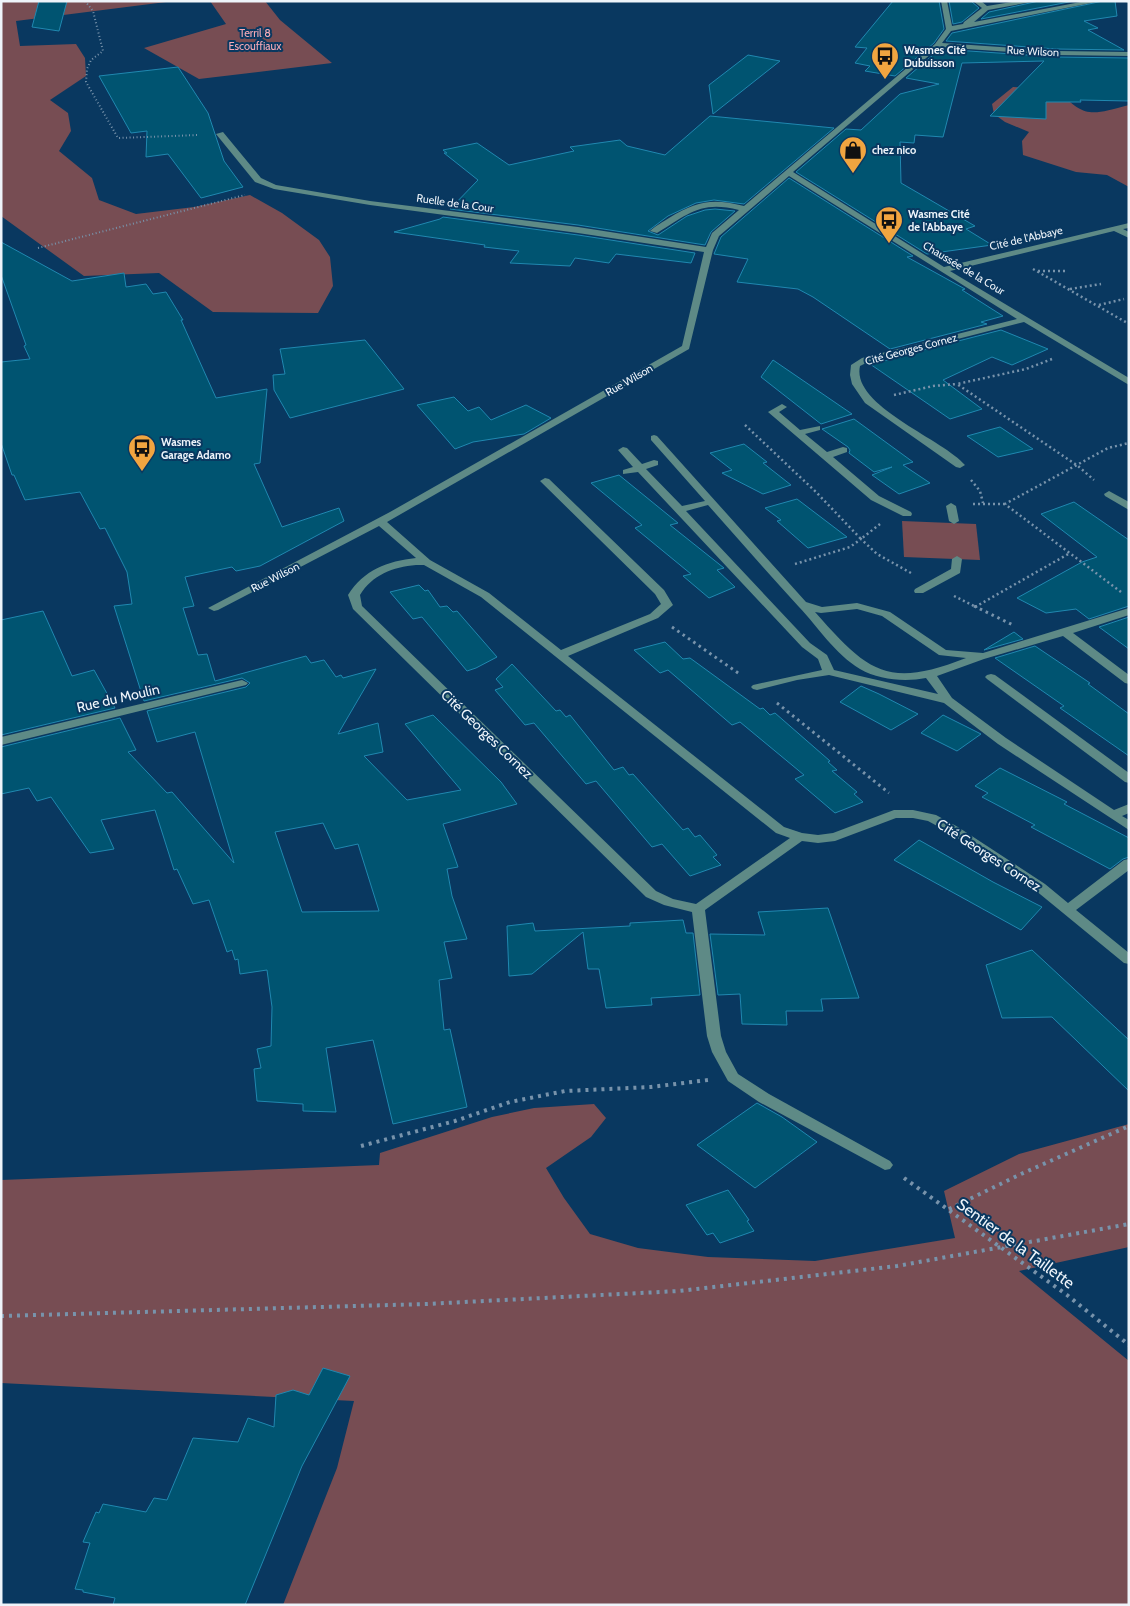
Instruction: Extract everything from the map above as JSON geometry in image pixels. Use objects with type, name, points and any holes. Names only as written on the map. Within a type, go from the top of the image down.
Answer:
[{"type":"street","points":[[944,1],[949,29]]},
{"type":"street","points":[[976,1],[986,8]]},
{"type":"street","points":[[949,29],[971,22],[986,8],[1034,1]]},
{"type":"street","points":[[949,29],[1098,1]]},
{"type":"street","name":"Rue Wilson","points":[[214,608],[265,583],[380,521],[686,347],[709,250],[715,235],[937,46],[949,29]]},
{"type":"street","name":"Rue Wilson","points":[[937,46],[1129,54]]},
{"type":"street","name":"Ruelle de la Cour","points":[[220,134],[258,180],[274,187],[370,203],[578,230],[709,250]]},
{"type":"street","name":"Chaussée de la Cour","points":[[788,172],[943,270],[1129,382]]},
{"type":"street","points":[[654,231],[708,203],[745,209]]},
{"type":"street","name":"Cité de l'Abbaye","points":[[943,270],[1129,225]]},
{"type":"street","points":[[1115,228],[1129,236]]},
{"type":"street","name":"Cité Georges Cornez","points":[[960,465],[868,401],[860,391],[855,380],[853,372],[856,364],[865,360],[1026,319]]},
{"type":"street","points":[[782,407],[773,412],[875,498],[907,514]]},
{"type":"street","points":[[798,433],[817,428]]},
{"type":"street","points":[[654,438],[802,604],[860,665],[876,672],[897,677],[930,675],[983,656],[1129,611]]},
{"type":"street","points":[[623,450],[725,564],[806,645],[823,657],[829,672]]},
{"type":"street","points":[[826,456],[843,450]]},
{"type":"street","points":[[627,472],[654,463]]},
{"type":"street","points":[[545,481],[660,592],[667,605],[654,616],[560,655]]},
{"type":"street","points":[[1109,494],[1129,507]]},
{"type":"street","points":[[679,514],[703,504]]},
{"type":"street","points":[[951,506],[954,520]]},
{"type":"street","name":"Cité Georges Cornez","points":[[380,521],[426,562],[485,595],[780,830],[800,837],[818,840],[835,837],[894,814],[913,814],[932,818],[954,830],[1040,887],[1129,960]]},
{"type":"street","points":[[919,591],[956,571],[956,558]]},
{"type":"street","name":"Cité Georges Cornez","points":[[426,562],[396,563],[371,577],[358,586],[354,595],[357,607],[651,894],[669,902],[698,909]]},
{"type":"street","points":[[802,604],[821,610],[857,606],[886,614],[943,653],[983,656]]},
{"type":"street","points":[[1065,632],[1129,681]]},
{"type":"street","points":[[756,686],[829,672],[948,700]]},
{"type":"street","points":[[930,675],[948,700],[1002,741],[1129,826]]},
{"type":"street","points":[[991,677],[1129,779]]},
{"type":"street","name":"Rue du Moulin","points":[[1,741],[242,683]]},
{"type":"street","points":[[1113,816],[1129,808]]},
{"type":"street","points":[[800,837],[698,909],[714,1036],[719,1052],[733,1077],[764,1098],[885,1165]]},
{"type":"street","points":[[1068,910],[1129,863]]},
{"type":"path","points":[[85,1],[93,11],[103,51],[90,60],[86,82],[118,138],[220,134]]},
{"type":"path","points":[[38,248],[274,187]]},
{"type":"path","points":[[1030,267],[1128,322]]},
{"type":"path","points":[[1037,271],[1068,271]]},
{"type":"path","points":[[1070,289],[1101,284]]},
{"type":"path","points":[[1098,305],[1124,299]]},
{"type":"path","points":[[868,401],[933,386],[957,384],[1026,369],[1076,349]]},
{"type":"path","points":[[957,384],[1078,466],[1109,494]]},
{"type":"path","points":[[1126,596],[1005,504],[1108,448],[1129,443]]},
{"type":"path","points":[[960,465],[980,491],[983,504]]},
{"type":"path","points":[[975,606],[1070,554]]},
{"type":"path","points":[[640,622],[676,628],[756,686],[913,814]]},
{"type":"path","points":[[361,1146],[455,1121],[510,1102],[564,1091],[651,1087],[733,1077]]},
{"type":"path","points":[[949,1209],[1021,1174],[1129,1126]]},
{"type":"path","name":"Sentier de la Taillette","points":[[885,1165],[1067,1295],[1129,1345]]},
{"type":"path","points":[[1,1316],[426,1304],[679,1291],[897,1266],[1129,1224]]},
{"type":"green space","points":[[1,1],[174,1],[16,21],[20,46],[76,44],[85,58],[86,76],[50,100],[68,113],[71,131],[59,151],[92,178],[99,200],[136,214],[194,207],[250,195],[282,213],[319,240],[330,257],[333,286],[318,313],[213,312],[159,273],[84,276],[1,216]]},
{"type":"green space","name":"Terril 8 Escouffiaux","points":[[210,1],[265,1],[280,20],[332,63],[199,79],[144,48],[226,24]]},
{"type":"green space","points":[[1013,87],[1056,89],[1075,106],[1089,112],[1105,111],[1129,105],[1129,187],[1107,175],[1076,172],[1023,155],[1022,141],[1029,132],[1005,122],[994,114],[992,104]]},
{"type":"green space","points":[[902,521],[976,524],[980,560],[904,557]]},
{"type":"green space","points":[[594,1104],[606,1118],[591,1137],[546,1168],[564,1198],[590,1234],[638,1248],[708,1257],[815,1261],[955,1238],[944,1191],[1019,1154],[1129,1124],[1129,1247],[1019,1271],[1129,1361],[1129,1605],[283,1605],[337,1468],[354,1401],[1,1383],[1,1180],[379,1165],[380,1153],[492,1117],[534,1108]]},
{"type":"building","points":[[39,1],[67,1],[59,31],[32,27]]},
{"type":"building","points":[[893,1],[939,1],[944,29],[934,43],[895,76],[865,71],[870,66],[855,63],[867,48],[855,47]]},
{"type":"building","points":[[949,1],[971,1],[979,8],[962,22],[953,24]]},
{"type":"building","points":[[1039,1],[1074,1],[981,19],[989,12]]},
{"type":"building","points":[[1103,1],[1115,1],[1117,16],[1084,21],[1098,28],[1088,30],[1124,50],[1056,49],[946,41],[952,33]]},
{"type":"building","points":[[940,49],[1056,57],[1129,58],[1129,101],[1080,100],[1081,102],[1046,102],[1046,119],[990,116],[1044,61],[962,63],[943,137],[915,135],[914,143],[900,142],[901,183],[975,226],[966,229],[992,245],[927,254],[796,172],[846,129],[861,130],[900,94],[939,84],[906,78]]},
{"type":"building","points":[[748,55],[780,61],[713,114],[709,85]]},
{"type":"building","points":[[178,67],[208,113],[224,161],[243,187],[201,198],[168,154],[146,157],[147,131],[131,133],[99,76]]},
{"type":"building","points":[[710,116],[834,128],[744,204],[714,200],[696,203],[668,216],[648,231],[658,235],[687,216],[705,210],[735,211],[711,232],[705,245],[578,225],[450,209],[478,180],[444,153],[447,153],[443,150],[477,143],[509,165],[574,151],[570,147],[620,140],[627,146],[665,155]]},
{"type":"building","points":[[789,178],[913,256],[907,257],[965,289],[962,290],[1003,316],[981,322],[987,324],[890,349],[798,289],[737,282],[748,259],[714,254],[721,237]]},
{"type":"building","points":[[443,217],[695,253],[691,263],[616,254],[609,263],[575,258],[570,266],[510,263],[519,251],[394,232]]},
{"type":"building","points":[[1,242],[72,281],[124,273],[126,287],[146,284],[153,294],[166,292],[183,320],[181,320],[216,398],[267,389],[260,463],[254,464],[282,527],[339,508],[344,521],[260,566],[236,571],[232,567],[185,577],[194,606],[183,608],[198,655],[207,654],[215,681],[306,656],[311,663],[324,660],[336,677],[341,675],[343,678],[376,669],[338,734],[378,723],[383,752],[364,756],[407,800],[461,790],[405,724],[433,715],[501,782],[517,804],[443,824],[458,867],[447,869],[452,896],[467,939],[444,942],[452,978],[439,980],[444,1030],[450,1029],[467,1107],[393,1124],[373,1040],[326,1048],[336,1112],[303,1111],[303,1104],[257,1101],[254,1069],[261,1068],[257,1049],[271,1046],[272,1007],[267,970],[240,974],[238,959],[235,960],[232,950],[227,952],[209,900],[193,904],[177,869],[174,870],[155,810],[101,820],[114,849],[90,853],[51,797],[37,801],[29,788],[1,794],[1,747],[120,718],[136,750],[128,752],[167,793],[172,792],[234,863],[195,732],[157,742],[147,711],[246,687],[250,683],[242,678],[144,701],[114,606],[132,604],[127,572],[105,528],[100,529],[80,492],[25,500],[14,475],[12,475],[1,443],[1,362],[30,359],[1,275]],"holes":[[[323,823],[335,849],[358,844],[379,911],[302,912],[275,832]]]},
{"type":"building","points":[[1001,330],[1048,349],[1012,365],[992,357],[943,380],[982,409],[950,419],[870,364],[901,357]]},
{"type":"building","points":[[365,340],[404,389],[290,418],[274,390],[273,375],[285,374],[280,349]]},
{"type":"building","points":[[773,360],[852,414],[821,424],[761,377]]},
{"type":"building","points":[[454,397],[468,411],[479,407],[491,420],[526,405],[551,418],[524,434],[473,442],[455,449],[417,405]]},
{"type":"building","points":[[854,419],[913,462],[903,465],[930,483],[899,494],[872,475],[892,467],[874,472],[849,453],[848,447],[822,429]]},
{"type":"building","points":[[1000,427],[1033,449],[998,457],[967,436]]},
{"type":"building","points":[[744,444],[767,462],[763,463],[791,485],[763,494],[722,473],[732,470],[710,453]]},
{"type":"building","points":[[619,475],[678,523],[670,525],[724,568],[717,570],[735,587],[709,598],[683,576],[691,574],[635,528],[642,525],[591,483]]},
{"type":"building","points":[[797,499],[847,537],[808,548],[777,521],[781,520],[765,508]]},
{"type":"building","points":[[1074,502],[1129,540],[1129,606],[1089,619],[1076,609],[1046,613],[1017,598],[1082,562],[1097,557],[1041,514]]},
{"type":"building","points":[[419,585],[425,591],[428,590],[440,607],[447,606],[453,612],[457,611],[497,657],[467,671],[422,617],[413,619],[390,592]]},
{"type":"building","points":[[43,611],[72,676],[94,670],[115,708],[1,735],[1,620]]},
{"type":"building","points":[[1129,617],[1129,649],[1099,627]]},
{"type":"building","points":[[1014,632],[1023,639],[984,650]]},
{"type":"building","points":[[665,642],[683,659],[690,658],[760,709],[763,708],[770,715],[775,713],[830,761],[828,762],[837,770],[832,771],[857,792],[854,794],[863,802],[835,813],[795,779],[804,775],[740,722],[732,725],[668,670],[660,673],[634,650]]},
{"type":"building","points":[[1035,646],[1090,683],[1088,684],[1129,714],[1129,756],[1060,708],[1064,706],[995,658]]},
{"type":"building","points":[[512,664],[556,711],[560,710],[566,717],[570,715],[614,770],[623,767],[629,775],[633,774],[683,830],[688,828],[695,837],[700,835],[717,855],[713,857],[721,865],[690,876],[662,844],[652,847],[596,781],[586,784],[534,723],[525,725],[495,690],[503,687],[496,679]]},
{"type":"building","points":[[861,686],[918,714],[891,730],[840,702]]},
{"type":"building","points":[[943,715],[981,734],[957,751],[921,733]]},
{"type":"building","points":[[1000,768],[1067,802],[1064,804],[1129,838],[1129,857],[1123,859],[1110,869],[1031,827],[1035,825],[982,797],[988,793],[975,786]]},
{"type":"building","points":[[919,840],[1042,907],[1021,930],[894,860]]},
{"type":"building","points":[[828,908],[859,998],[821,999],[823,1011],[786,1011],[787,1025],[742,1024],[740,994],[718,995],[710,934],[765,935],[758,912]]},
{"type":"building","points":[[683,920],[686,933],[693,933],[700,995],[651,998],[652,1005],[606,1008],[599,969],[588,969],[583,932],[532,974],[509,976],[507,926],[533,923],[535,931],[630,926],[630,923]]},
{"type":"building","points":[[1032,950],[1129,1040],[1129,1091],[1052,1017],[1002,1018],[986,965]]},
{"type":"building","points":[[757,1103],[782,1117],[817,1142],[755,1188],[697,1145]]},
{"type":"building","points":[[728,1190],[749,1220],[747,1221],[754,1231],[720,1243],[713,1233],[707,1235],[686,1205]]},
{"type":"building","points":[[323,1368],[350,1376],[302,1466],[245,1605],[113,1605],[115,1598],[75,1589],[90,1543],[83,1542],[96,1512],[99,1513],[103,1504],[146,1512],[154,1498],[167,1500],[193,1438],[238,1442],[248,1418],[274,1427],[276,1395],[293,1390],[309,1395]]},
{"type":"place","name":"Wasmes Cité Dubuisson","points":[[885,80]]},
{"type":"place","name":"chez nico","points":[[853,174]]},
{"type":"place","name":"Wasmes Cité de l'Abbaye","points":[[889,244]]},
{"type":"place","name":"Wasmes Garage Adamo","points":[[142,472]]}]
